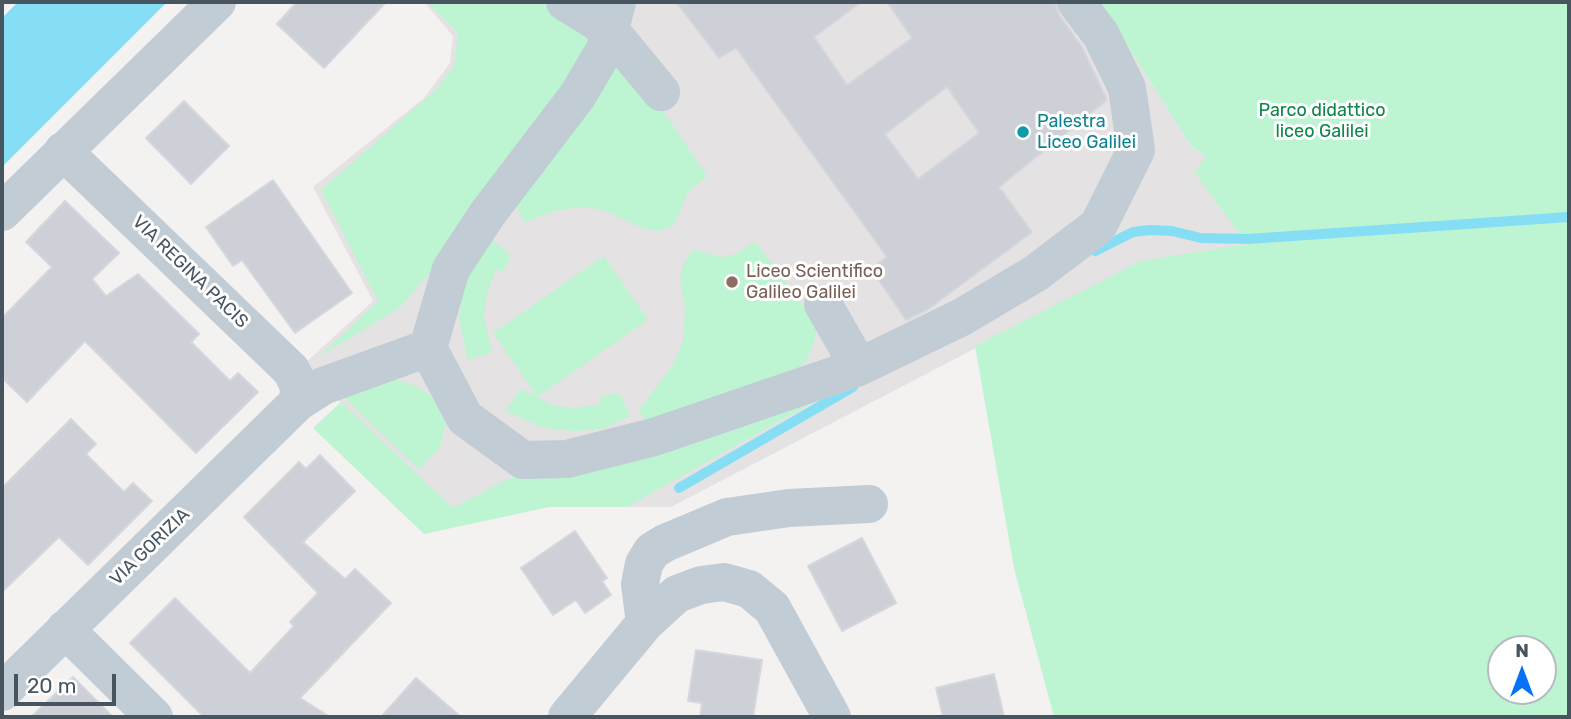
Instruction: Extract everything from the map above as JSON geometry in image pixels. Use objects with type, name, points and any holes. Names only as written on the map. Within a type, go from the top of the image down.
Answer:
[{"type":"street","points":[[2,212],[217,2]]},
{"type":"street","points":[[565,2],[609,11],[667,88]]},
{"type":"street","points":[[609,11],[605,49],[578,95],[488,214],[451,269],[428,348],[465,418],[523,460],[567,458],[654,437],[859,367],[962,317],[1036,273],[1098,226],[1136,150],[1127,88],[1101,35],[1076,2]]},
{"type":"street","name":"VIA REGINA PACIS","points":[[64,151],[292,370],[299,386],[298,402]]},
{"type":"street","points":[[822,304],[859,367]]},
{"type":"street","name":"VIA GORIZIA","points":[[2,692],[298,402],[323,386],[428,348]]},
{"type":"street","points":[[645,624],[640,584],[644,564],[652,551],[664,543],[727,517],[789,508],[869,504]]},
{"type":"street","points":[[567,717],[645,624],[677,594],[701,585],[724,582],[749,589],[772,608],[832,717]]},
{"type":"street","points":[[65,629],[155,717]]},
{"type":"shaded area","name":"Liceo Scientifico Galileo Galilei","points":[[424,2],[1094,2],[1128,46],[1190,145],[1206,156],[1219,206],[1248,244],[1141,262],[671,507],[549,507],[468,523],[323,386],[304,364],[373,301],[313,187],[424,98],[450,63],[453,36]]},
{"type":"green space","points":[[427,2],[550,2],[586,23],[593,45],[436,266],[399,308],[319,357],[378,301],[321,190],[437,89],[454,66],[458,33]]},
{"type":"green space","name":"Parco didattico liceo Galilei","points":[[1094,2],[1569,2],[1569,717],[1054,717],[1014,568],[975,346],[1141,261],[1247,244],[1195,173],[1206,156],[1190,145],[1128,46]]},
{"type":"green space","points":[[618,58],[654,97],[707,176],[688,192],[674,225],[659,231],[645,229],[608,212],[588,207],[556,210],[525,223],[512,196]]},
{"type":"green space","points":[[491,238],[511,256],[503,272],[496,269],[486,297],[484,317],[492,352],[468,360],[459,319],[463,291],[472,264]]},
{"type":"green space","points":[[755,241],[817,324],[814,344],[806,361],[793,372],[649,426],[639,410],[673,365],[683,341],[685,308],[680,277],[684,264],[694,249],[720,257],[734,255]]},
{"type":"green space","points":[[604,256],[648,320],[537,397],[552,405],[573,408],[601,404],[600,397],[618,392],[631,416],[602,429],[573,431],[544,428],[506,411],[520,389],[537,396],[493,333]]},
{"type":"green space","points":[[863,374],[627,507],[549,507],[424,534],[313,428],[341,402],[453,508],[507,479],[602,459]]},
{"type":"green space","points":[[378,378],[398,380],[418,387],[441,403],[446,423],[440,447],[419,470],[345,398]]},
{"type":"water","points":[[18,2],[167,2],[2,167],[2,18]]},
{"type":"building","points":[[297,2],[386,2],[324,68],[277,24]]},
{"type":"building","points":[[676,2],[861,2],[814,37],[847,85],[912,38],[887,2],[1055,2],[1059,15],[1082,47],[1107,100],[999,187],[1032,232],[927,310],[906,320],[871,269],[887,257],[736,48],[719,58]],"holes":[[[947,87],[979,133],[918,179],[885,134]]]},
{"type":"building","points":[[184,101],[229,146],[191,184],[146,138]]},
{"type":"building","points":[[273,180],[352,293],[295,333],[242,260],[233,266],[206,227]]},
{"type":"building","points":[[65,201],[119,253],[92,279],[106,296],[138,274],[199,334],[191,342],[230,381],[238,373],[258,392],[196,453],[85,341],[27,402],[2,378],[2,318],[52,267],[26,242]]},
{"type":"building","points":[[71,419],[96,444],[86,454],[124,492],[133,483],[152,501],[88,565],[59,537],[2,592],[2,488]]},
{"type":"building","points":[[320,455],[355,491],[303,542],[345,579],[355,569],[391,603],[300,698],[330,717],[204,717],[130,643],[175,598],[250,673],[294,626],[290,622],[318,593],[244,517],[299,462],[306,469]]},
{"type":"building","points":[[575,531],[607,578],[602,581],[611,595],[585,613],[576,600],[553,615],[521,568]]},
{"type":"building","points":[[862,538],[896,603],[842,631],[808,566]]},
{"type":"building","points":[[696,650],[762,660],[753,717],[700,717],[702,703],[688,701]]},
{"type":"building","points":[[994,674],[1004,717],[943,717],[936,688]]},
{"type":"building","points":[[73,677],[113,717],[31,717]]},
{"type":"building","points":[[416,678],[461,717],[381,717]]},
{"type":"waterway","points":[[1095,251],[1133,232],[1150,230],[1172,231],[1201,238],[1248,239],[1569,217]]},
{"type":"waterway","points":[[679,488],[853,387]]},
{"type":"place","name":"Palestra Liceo Galilei","points":[[1023,132]]},
{"type":"place","name":"Liceo Scientifico Galileo Galilei","points":[[732,282]]}]
